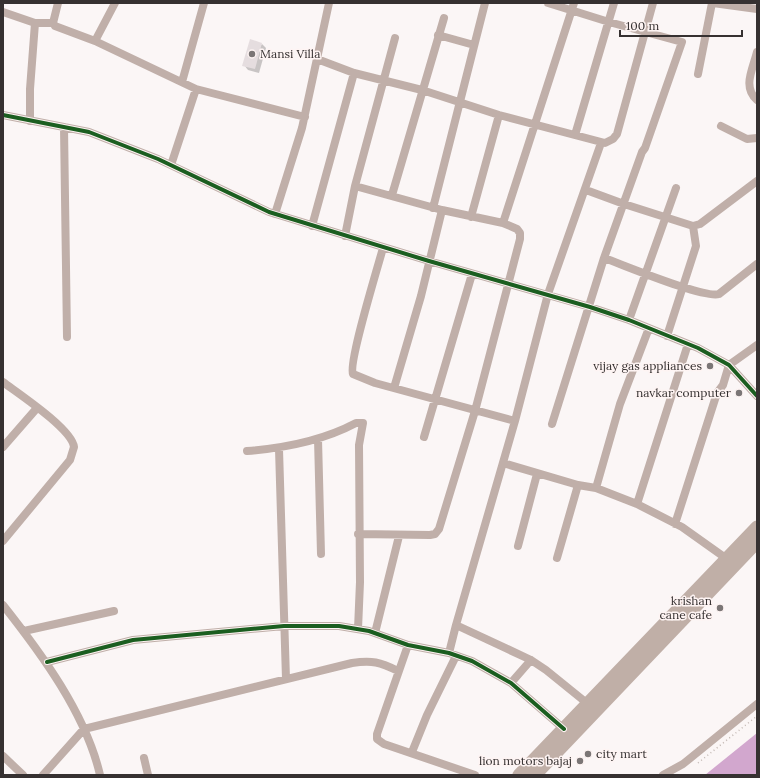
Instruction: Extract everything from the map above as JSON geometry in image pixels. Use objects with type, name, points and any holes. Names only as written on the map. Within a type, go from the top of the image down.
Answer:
[{"type":"main road","points":[[519,775],[757,527]]},
{"type":"main road","points":[[536,775],[757,542]]},
{"type":"street","points":[[53,23],[58,3]]},
{"type":"street","points":[[95,41],[115,3]]},
{"type":"street","points":[[182,82],[204,3]]},
{"type":"street","points":[[275,214],[296,152],[305,117],[329,3]]},
{"type":"street","points":[[433,208],[485,3]]},
{"type":"street","points":[[548,3],[574,7],[609,22],[682,42],[604,258],[590,307],[552,424]]},
{"type":"street","points":[[575,135],[614,3]]},
{"type":"street","points":[[317,59],[354,73],[422,90],[601,143],[609,142],[617,134],[653,3]]},
{"type":"street","points":[[698,74],[712,3],[757,8]]},
{"type":"street","points":[[503,223],[526,155],[534,124],[574,7]]},
{"type":"street","points":[[3,12],[35,23],[53,23],[56,26],[95,41],[196,89],[305,117]]},
{"type":"street","points":[[392,195],[444,18]]},
{"type":"street","points":[[30,121],[30,89],[35,23]]},
{"type":"street","points":[[438,35],[474,45]]},
{"type":"street","points":[[345,236],[355,186],[395,38]]},
{"type":"street","points":[[757,52],[748,84],[751,95],[757,100]]},
{"type":"street","points":[[312,226],[354,73]]},
{"type":"street","points":[[171,165],[196,89]]},
{"type":"street","points":[[471,216],[499,114]]},
{"type":"street","points":[[3,115],[89,132],[171,165],[275,214],[383,248],[548,294],[629,320],[688,344],[729,365],[755,391]]},
{"type":"street","points":[[721,126],[747,139],[757,138]]},
{"type":"street","points":[[64,127],[67,337]]},
{"type":"street","points":[[412,752],[453,655],[456,625],[515,421],[548,294],[586,190],[601,143]]},
{"type":"street","points":[[586,190],[693,226],[700,224],[757,181]]},
{"type":"street","points":[[355,186],[392,195],[433,208],[503,223],[520,233],[520,240],[507,283],[475,411],[439,529],[435,534],[430,535],[399,536],[358,534]]},
{"type":"street","points":[[629,320],[676,188]]},
{"type":"street","points":[[394,388],[442,210]]},
{"type":"street","points":[[667,336],[684,288],[696,246],[693,226]]},
{"type":"street","points":[[383,248],[351,371],[352,374],[359,378],[434,400],[515,421]]},
{"type":"street","points":[[604,258],[684,288],[714,296],[719,294],[757,264]]},
{"type":"street","points":[[424,437],[472,274]]},
{"type":"street","points":[[596,488],[620,404],[649,328]]},
{"type":"street","points":[[637,504],[688,344]]},
{"type":"street","points":[[675,524],[717,393],[723,385],[729,365],[757,345]]},
{"type":"street","points":[[3,382],[58,424],[74,443],[74,452],[70,460],[3,541]]},
{"type":"street","points":[[3,447],[37,408]]},
{"type":"street","points":[[247,451],[279,449],[318,439],[356,423],[363,423],[359,445],[358,534],[360,582],[358,629]]},
{"type":"street","points":[[318,439],[321,554]]},
{"type":"street","points":[[279,449],[286,680]]},
{"type":"street","points":[[503,463],[537,474],[578,485],[596,488],[637,504],[675,524],[727,559]]},
{"type":"street","points":[[518,546],[537,474]]},
{"type":"street","points":[[557,558],[578,485]]},
{"type":"street","points":[[375,633],[399,536]]},
{"type":"street","points":[[3,605],[47,662],[84,730],[97,762],[100,775]]},
{"type":"street","points":[[24,631],[114,611]]},
{"type":"street","points":[[456,625],[531,660],[546,670],[588,704]]},
{"type":"street","points":[[47,662],[134,640],[284,626],[332,626],[358,629],[375,633],[408,645],[453,655],[472,661],[511,683],[564,729]]},
{"type":"street","points":[[408,645],[376,738],[384,744],[412,752],[475,775]]},
{"type":"street","points":[[511,683],[531,660]]},
{"type":"street","points":[[43,775],[84,730],[352,663],[370,661],[382,663],[398,671]]},
{"type":"street","points":[[663,775],[683,764],[757,704]]},
{"type":"street","points":[[3,756],[23,775]]},
{"type":"street","points":[[144,758],[148,775]]},
{"type":"shaded area","points":[[757,733],[757,775],[705,775]]},
{"type":"building","name":"Mansi Villa","points":[[250,39],[262,43],[255,69],[242,66]]},
{"type":"cycle path","points":[[3,115],[89,132],[158,159],[269,212],[429,261],[590,307],[629,320],[698,348],[729,365],[757,396]]},
{"type":"cycle path","points":[[47,662],[133,640],[284,626],[339,626],[369,631],[408,645],[449,653],[472,661],[511,683],[564,729]]},
{"type":"place","name":"Mansi Villa","points":[[252,54]]},
{"type":"place","name":"vijay gas appliances","points":[[710,366]]},
{"type":"place","name":"navkar computer","points":[[739,393]]},
{"type":"place","name":"krishan cane cafe","points":[[720,608]]},
{"type":"place","name":"city mart","points":[[588,754]]},
{"type":"place","name":"lion motors bajaj","points":[[580,761]]}]
